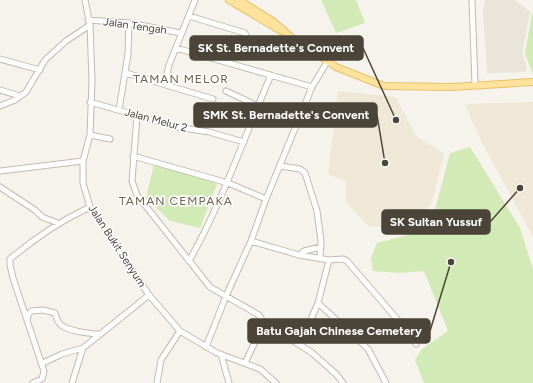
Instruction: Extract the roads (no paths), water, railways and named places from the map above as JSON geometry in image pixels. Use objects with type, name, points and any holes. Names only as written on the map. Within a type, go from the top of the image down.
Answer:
[{"type":"main road","points":[[229,0],[291,37],[327,62],[366,80],[384,86],[409,87],[533,82]]},
{"type":"main road","points":[[239,0],[274,22],[291,37]]},
{"type":"street","name":"Jalan Bukit Senyum","points":[[85,0],[89,22],[92,81],[90,102],[90,135],[83,161],[83,183],[90,207],[149,295],[180,331],[206,347],[260,369],[276,383]]},
{"type":"street","points":[[165,84],[169,65],[194,0]]},
{"type":"street","points":[[472,0],[475,85]]},
{"type":"street","points":[[189,16],[245,33],[246,36]]},
{"type":"street","name":"Jalan Tengah","points":[[89,22],[129,23],[181,33]]},
{"type":"street","points":[[0,106],[26,92],[45,60],[66,40],[89,22]]},
{"type":"street","points":[[119,110],[126,73],[129,23]]},
{"type":"street","points":[[176,48],[313,86]]},
{"type":"street","points":[[0,59],[40,70]]},
{"type":"street","points":[[206,347],[226,296],[251,241],[266,199],[313,86],[327,62]]},
{"type":"street","points":[[126,73],[213,99]]},
{"type":"street","points":[[189,261],[228,183],[271,75]]},
{"type":"street","points":[[0,90],[20,96]]},
{"type":"street","points":[[226,91],[258,106]]},
{"type":"street","name":"Jalan Melur 2","points":[[90,102],[177,127],[209,132],[244,142]]},
{"type":"street","points":[[137,116],[132,182],[137,195],[210,287],[259,315],[264,323],[300,345],[322,361],[343,383]]},
{"type":"street","points":[[90,135],[110,139]]},
{"type":"street","points":[[133,156],[228,183],[266,199]]},
{"type":"street","points":[[0,171],[83,161]]},
{"type":"street","points":[[280,166],[300,169],[305,173],[317,211],[321,247],[320,258]]},
{"type":"street","points":[[0,187],[42,217],[58,223]]},
{"type":"street","points":[[33,383],[42,379],[44,375],[42,364],[10,265],[10,259],[28,243],[58,223],[90,207]]},
{"type":"street","points":[[251,241],[299,255],[329,260],[345,260],[397,319],[416,344]]},
{"type":"street","points":[[299,255],[304,251],[321,247]]},
{"type":"street","points":[[300,345],[318,303],[329,260]]},
{"type":"street","points":[[42,364],[62,354],[83,348],[149,295]]},
{"type":"street","points":[[318,303],[368,349],[386,383]]},
{"type":"street","points":[[27,320],[28,314],[31,312],[51,310],[55,313],[59,324],[64,327],[90,334],[100,334]]},
{"type":"street","points":[[246,363],[264,323]]},
{"type":"street","points":[[157,383],[160,360],[180,331]]},
{"type":"street","points":[[90,334],[93,340]]},
{"type":"street","points":[[72,383],[83,348]]},
{"type":"street","points":[[221,354],[229,383]]},
{"type":"place","name":"SK St. Bernadette's Convent","points":[[396,120]]},
{"type":"place","name":"SMK St. Bernadette's Convent","points":[[385,163]]},
{"type":"place","name":"SK Sultan Yussuf","points":[[520,188]]},
{"type":"place","name":"Batu Gajah Chinese Cemetery","points":[[451,262]]},
{"type":"district","name":"TAMAN MELOR","points":[[181,79]]},
{"type":"district","name":"TAMAN CEMPAKA","points":[[176,201]]}]
